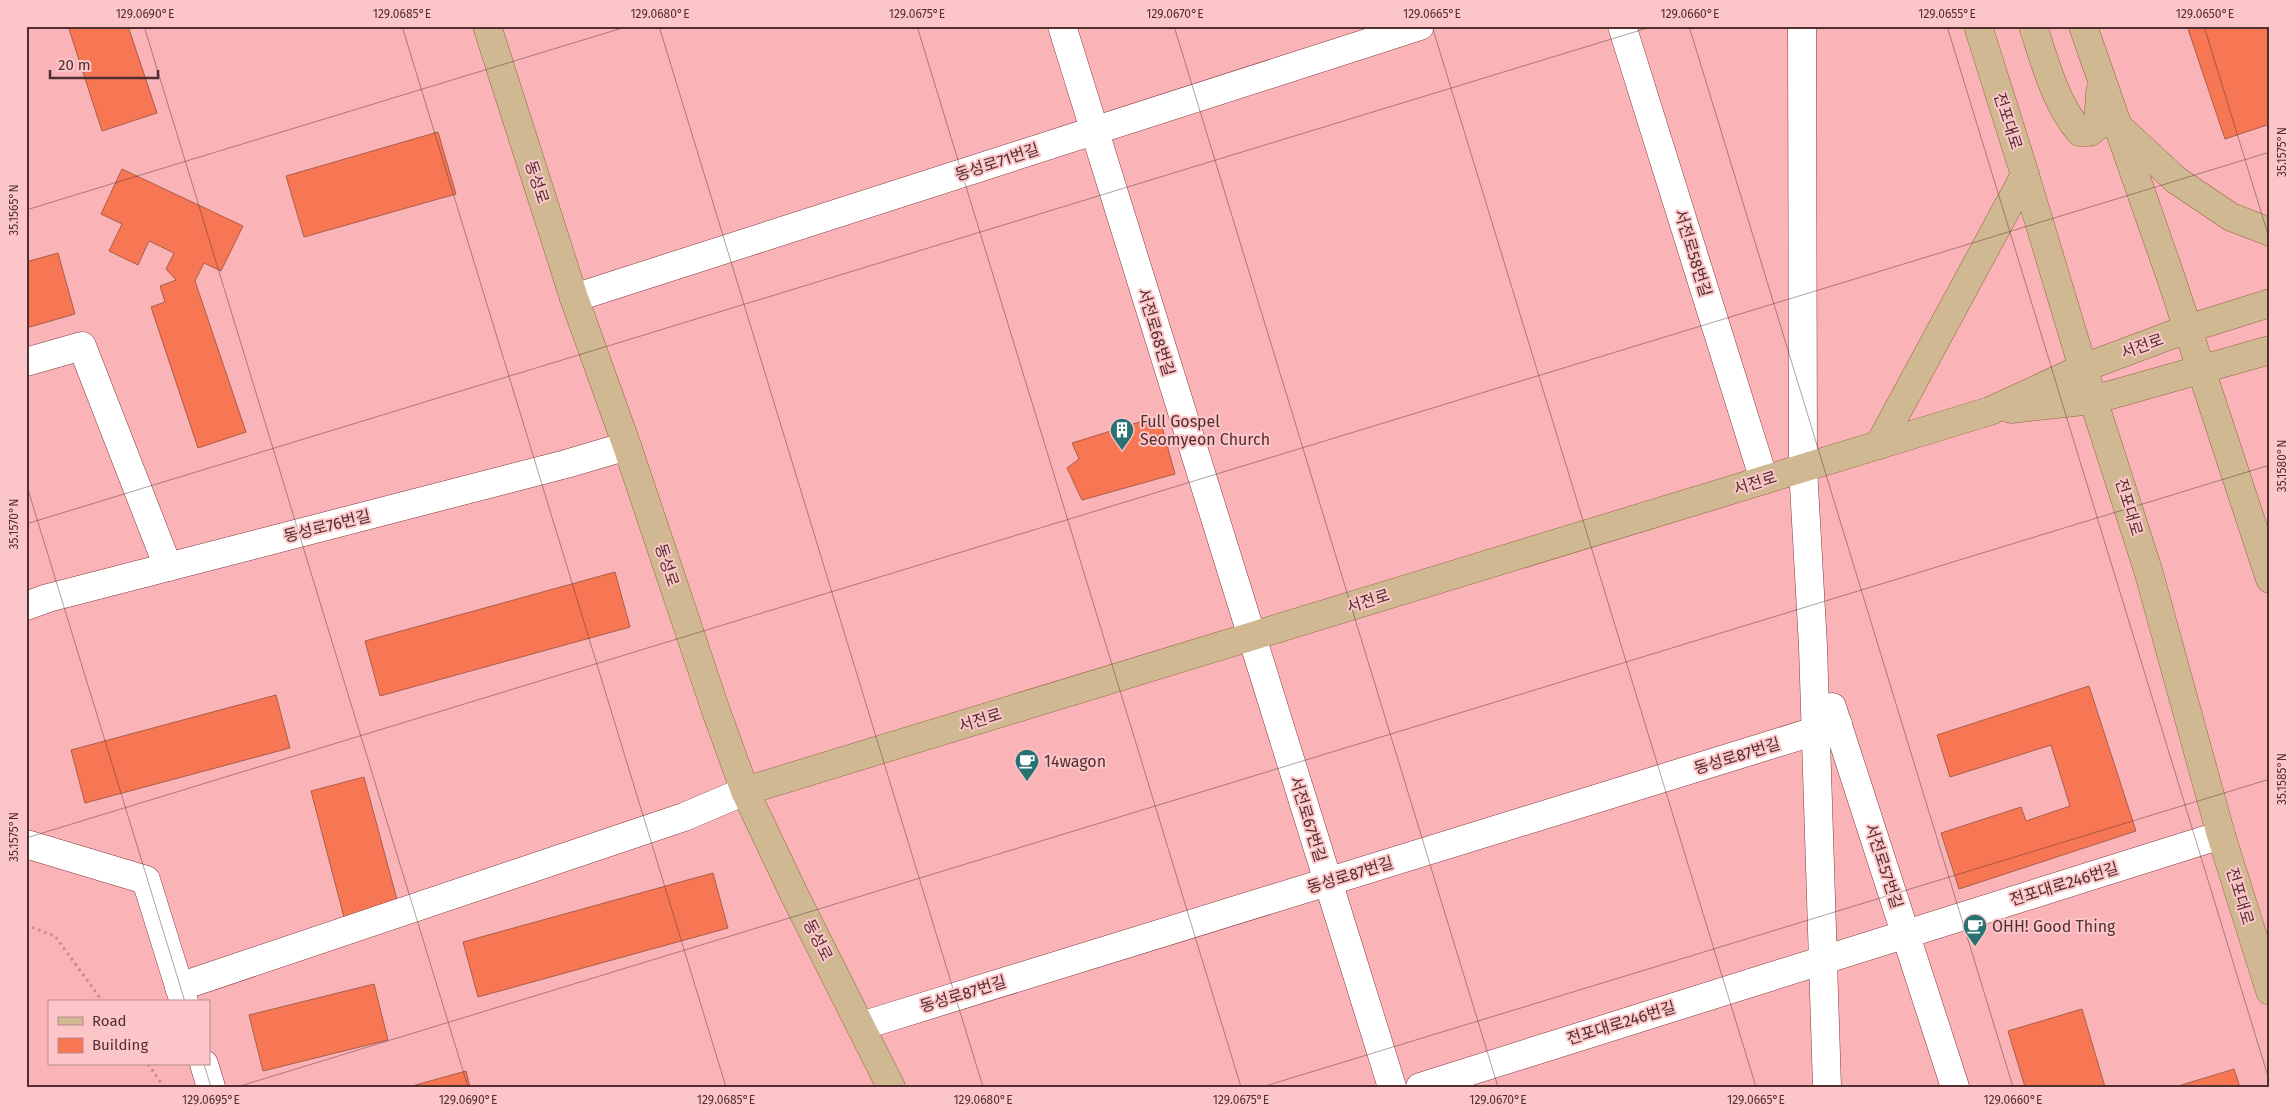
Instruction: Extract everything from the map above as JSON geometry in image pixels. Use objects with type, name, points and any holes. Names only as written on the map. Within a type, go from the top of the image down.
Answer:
[{"type":"main road","name":"동성로","points":[[486,26],[574,298],[627,446],[716,711],[745,791],[794,894],[891,1087]]},
{"type":"main road","name":"전포대로","points":[[1978,26],[2083,368],[2148,570],[2221,835],[2270,991]]},
{"type":"main road","points":[[2033,26],[2053,84],[2072,122],[2080,132],[2090,132],[2098,126],[2101,78]]},
{"type":"main road","points":[[2083,26],[2268,565]]},
{"type":"main road","points":[[2116,124],[2176,180],[2231,217],[2270,232]]},
{"type":"main road","points":[[1878,445],[2025,175]]},
{"type":"main road","name":"서전로","points":[[745,791],[1990,411],[2083,368],[2187,330],[2270,303]]},
{"type":"main road","name":"서전로","points":[[1990,411],[2093,400],[2270,350]]},
{"type":"street","name":"서전로68번길","points":[[1062,26],[1251,637]]},
{"type":"street","name":"동성로71번길","points":[[574,298],[1420,26]]},
{"type":"street","name":"서전로58번길","points":[[1622,26],[1764,480]]},
{"type":"street","name":"서전로57번길","points":[[1802,26],[1803,468],[1813,646],[1826,728],[1906,934],[1955,1087]]},
{"type":"street","points":[[26,362],[82,346],[168,567]]},
{"type":"street","name":"동성로76번길","points":[[26,606],[48,598],[566,464],[627,446]]},
{"type":"street","name":"서전로67번길","points":[[1251,637],[1392,1087]]},
{"type":"street","points":[[1826,728],[1822,960],[1827,1087]]},
{"type":"street","name":"동성로87번길","points":[[861,1026],[1826,728]]},
{"type":"street","points":[[26,844],[146,880],[182,994],[684,817],[745,791]]},
{"type":"street","name":"전포대로246번길","points":[[1420,1087],[2221,835]]},
{"type":"street","points":[[205,1066],[211,1087]]},
{"type":"path","points":[[26,925],[54,936],[101,1000]]},
{"type":"path","points":[[149,1066],[164,1087]]},
{"type":"building","points":[[68,26],[128,26],[157,113],[102,131]]},
{"type":"building","points":[[2187,26],[2270,26],[2270,124],[2225,139]]},
{"type":"building","points":[[438,132],[456,194],[304,237],[286,176]]},
{"type":"building","points":[[122,169],[243,226],[221,271],[204,263],[195,281],[246,432],[198,448],[151,307],[165,302],[160,286],[176,280],[166,269],[174,253],[149,241],[138,265],[109,251],[122,224],[101,214]]},
{"type":"building","points":[[58,253],[75,314],[26,328],[26,262]]},
{"type":"building","name":"Full Gospel Seomyeon Church","points":[[1159,416],[1175,474],[1082,500],[1067,468],[1079,459],[1072,443]]},
{"type":"building","points":[[615,572],[630,627],[380,696],[365,641]]},
{"type":"building","points":[[2089,686],[2136,831],[1959,889],[1941,833],[2021,807],[2026,821],[2070,806],[2051,745],[1950,777],[1937,735]]},
{"type":"building","points":[[276,695],[290,748],[85,803],[71,750]]},
{"type":"building","points":[[364,777],[399,907],[345,921],[311,791]]},
{"type":"building","points":[[713,873],[728,928],[478,997],[463,942]]},
{"type":"building","points":[[374,984],[388,1040],[263,1071],[249,1015]]},
{"type":"building","points":[[2082,1009],[2105,1087],[2025,1087],[2008,1031]]},
{"type":"building","points":[[2234,1069],[2240,1087],[2175,1087]]},
{"type":"building","points":[[466,1071],[470,1087],[412,1087],[412,1086]]},
{"type":"place","name":"Full Gospel Seomyeon Church","points":[[1122,451]]},
{"type":"place","name":"14wagon","points":[[1027,782]]},
{"type":"place","name":"OHH! Good Thing","points":[[1975,947]]}]
